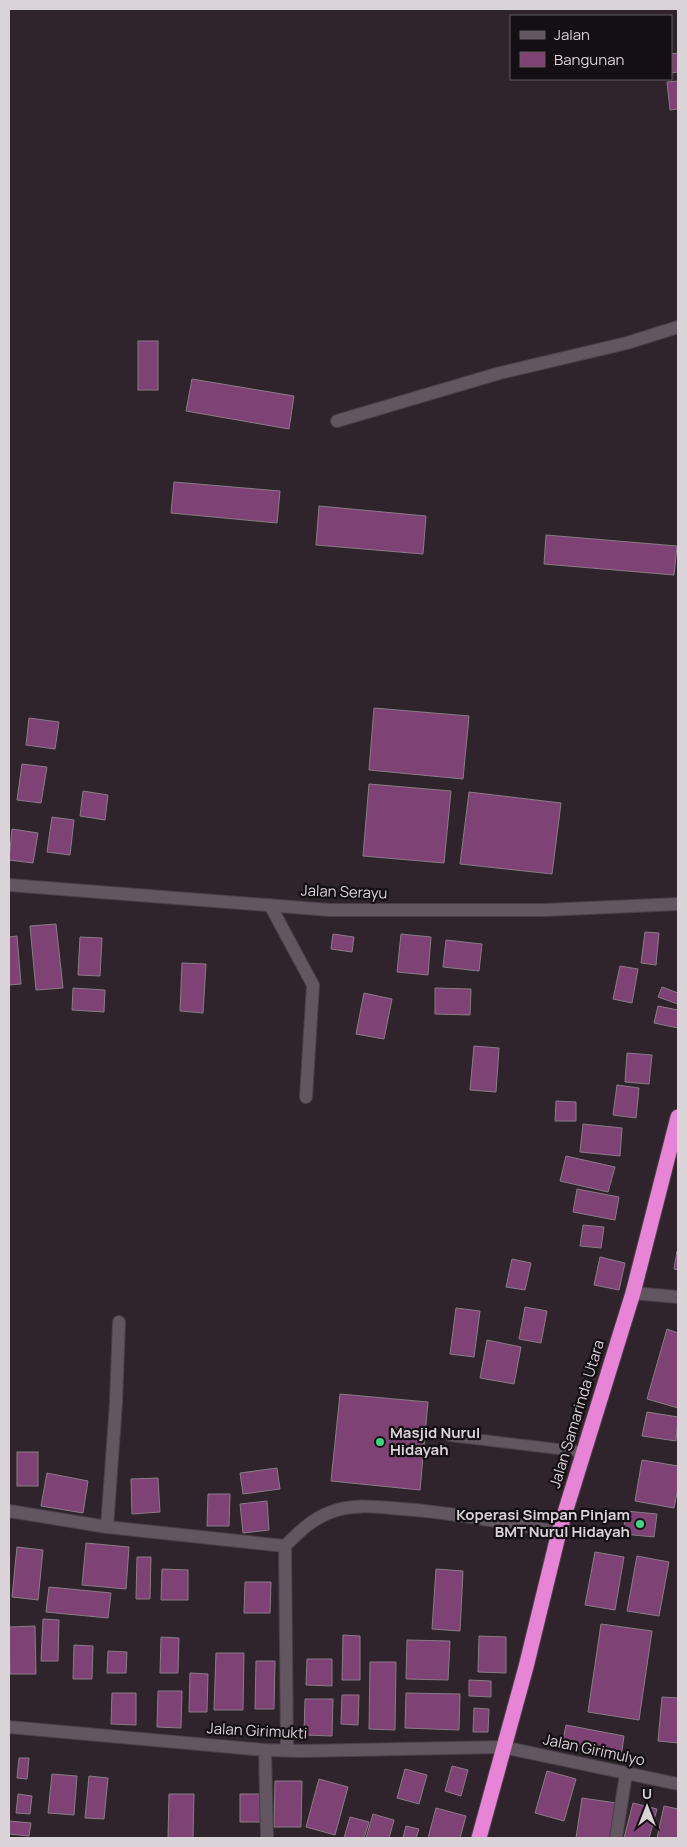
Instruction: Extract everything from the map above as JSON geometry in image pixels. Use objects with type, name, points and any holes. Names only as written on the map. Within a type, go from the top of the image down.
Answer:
[{"type":"highway","name":"Jalan Samarinda Utara","points":[[479,1838],[526,1668],[559,1532],[633,1293],[678,1117]]},
{"type":"street","points":[[337,421],[500,373],[627,343],[678,327]]},
{"type":"street","name":"Jalan Serayu","points":[[9,885],[330,910],[546,910],[678,904]]},
{"type":"street","points":[[270,905],[313,984],[306,1097]]},
{"type":"street","points":[[633,1293],[678,1297]]},
{"type":"street","points":[[107,1527],[116,1403],[119,1322]]},
{"type":"street","points":[[287,1750],[285,1546],[314,1519],[346,1507],[380,1507],[444,1512],[559,1532]]},
{"type":"street","points":[[9,1511],[107,1527],[285,1546]]},
{"type":"street","name":"Jalan Girimukti","points":[[9,1727],[265,1750],[503,1746]]},
{"type":"street","name":"Jalan Girimulyo","points":[[503,1746],[678,1784]]},
{"type":"street","points":[[265,1750],[267,1838]]},
{"type":"street","points":[[616,1838],[626,1774]]},
{"type":"lane","points":[[450,1436],[583,1452]]},
{"type":"building","points":[[678,53],[678,72],[672,73],[672,54]]},
{"type":"building","points":[[678,81],[678,109],[670,110],[667,82]]},
{"type":"building","points":[[138,341],[158,341],[158,390],[138,390]]},
{"type":"building","points":[[192,379],[294,396],[289,429],[186,411]]},
{"type":"building","points":[[174,482],[280,491],[277,523],[171,513]]},
{"type":"building","points":[[319,506],[426,516],[423,554],[316,545]]},
{"type":"building","points":[[546,535],[677,546],[674,575],[544,564]]},
{"type":"building","points":[[374,708],[469,716],[463,779],[369,770]]},
{"type":"building","points":[[29,718],[59,722],[55,749],[26,745]]},
{"type":"building","points":[[22,764],[47,767],[41,803],[17,800]]},
{"type":"building","points":[[369,784],[451,791],[444,863],[363,856]]},
{"type":"building","points":[[83,791],[108,795],[105,820],[80,816]]},
{"type":"building","points":[[469,792],[561,803],[552,874],[460,864]]},
{"type":"building","points":[[52,817],[74,820],[70,855],[47,852]]},
{"type":"building","points":[[12,829],[38,833],[33,863],[9,860]]},
{"type":"building","points":[[56,924],[63,988],[36,990],[30,926]]},
{"type":"building","points":[[645,932],[659,933],[656,965],[641,963]]},
{"type":"building","points":[[333,934],[354,937],[352,952],[331,949]]},
{"type":"building","points":[[401,934],[431,937],[428,975],[397,972]]},
{"type":"building","points":[[17,936],[21,984],[9,985],[9,937]]},
{"type":"building","points":[[80,937],[102,938],[100,976],[78,975]]},
{"type":"building","points":[[446,940],[482,944],[479,971],[443,967]]},
{"type":"building","points":[[182,963],[206,964],[203,1013],[180,1011]]},
{"type":"building","points":[[620,966],[638,969],[632,1003],[613,999]]},
{"type":"building","points":[[662,987],[678,993],[678,1004],[658,997]]},
{"type":"building","points":[[73,988],[105,990],[104,1012],[72,1010]]},
{"type":"building","points":[[435,988],[471,989],[470,1015],[435,1014]]},
{"type":"building","points":[[364,993],[392,999],[384,1039],[356,1034]]},
{"type":"building","points":[[658,1006],[678,1010],[678,1028],[654,1023]]},
{"type":"building","points":[[474,1046],[499,1048],[496,1092],[470,1090]]},
{"type":"building","points":[[627,1053],[652,1055],[649,1084],[625,1082]]},
{"type":"building","points":[[617,1085],[639,1088],[636,1118],[613,1115]]},
{"type":"building","points":[[556,1101],[576,1102],[576,1121],[555,1121]]},
{"type":"building","points":[[583,1124],[622,1128],[620,1156],[580,1152]]},
{"type":"building","points":[[566,1156],[615,1167],[608,1192],[560,1181]]},
{"type":"building","points":[[577,1189],[619,1197],[615,1220],[573,1212]]},
{"type":"building","points":[[583,1225],[604,1227],[601,1248],[580,1246]]},
{"type":"building","points":[[678,1251],[678,1270],[674,1269]]},
{"type":"building","points":[[600,1257],[625,1263],[619,1290],[594,1285]]},
{"type":"building","points":[[512,1259],[531,1263],[525,1290],[506,1287]]},
{"type":"building","points":[[525,1307],[547,1311],[541,1343],[519,1339]]},
{"type":"building","points":[[456,1308],[480,1311],[474,1357],[450,1354]]},
{"type":"building","points":[[667,1329],[678,1333],[678,1408],[647,1399]]},
{"type":"building","points":[[487,1340],[521,1347],[514,1384],[480,1378]]},
{"type":"building","name":"Masjid Nurul Hidayah","points":[[340,1394],[428,1402],[420,1490],[331,1481]]},
{"type":"building","points":[[647,1412],[678,1417],[676,1441],[642,1436]]},
{"type":"building","points":[[17,1452],[38,1452],[38,1486],[17,1486]]},
{"type":"building","points":[[642,1460],[678,1466],[678,1488],[674,1508],[635,1501]]},
{"type":"building","points":[[277,1468],[280,1489],[243,1494],[240,1473]]},
{"type":"building","points":[[47,1473],[88,1481],[83,1513],[41,1506]]},
{"type":"building","points":[[158,1478],[160,1512],[132,1514],[131,1479]]},
{"type":"building","points":[[208,1494],[230,1494],[229,1526],[207,1526]]},
{"type":"building","points":[[267,1501],[269,1530],[243,1533],[240,1504]]},
{"type":"building","name":"Koperasi Simpan Pinjam BMT Nurul Hidayah","points":[[626,1511],[657,1514],[654,1537],[623,1534]]},
{"type":"building","points":[[86,1543],[129,1547],[126,1589],[82,1585]]},
{"type":"building","points":[[17,1547],[43,1550],[38,1600],[12,1597]]},
{"type":"building","points":[[595,1552],[624,1557],[615,1610],[585,1605]]},
{"type":"building","points":[[637,1556],[669,1562],[659,1616],[627,1611]]},
{"type":"building","points":[[137,1557],[151,1557],[150,1599],[136,1599]]},
{"type":"building","points":[[162,1569],[188,1570],[188,1600],[161,1600]]},
{"type":"building","points":[[436,1569],[463,1571],[460,1631],[432,1629]]},
{"type":"building","points":[[245,1582],[271,1582],[270,1613],[244,1613]]},
{"type":"building","points":[[49,1587],[111,1593],[108,1618],[46,1612]]},
{"type":"building","points":[[43,1619],[59,1620],[58,1661],[41,1661]]},
{"type":"building","points":[[601,1624],[652,1631],[639,1720],[588,1712]]},
{"type":"building","points":[[35,1626],[36,1674],[10,1674],[9,1627]]},
{"type":"building","points":[[343,1635],[360,1636],[360,1680],[342,1680]]},
{"type":"building","points":[[479,1636],[506,1637],[506,1673],[478,1672]]},
{"type":"building","points":[[161,1637],[179,1638],[178,1673],[160,1673]]},
{"type":"building","points":[[407,1640],[450,1641],[448,1680],[406,1679]]},
{"type":"building","points":[[74,1645],[93,1646],[92,1679],[73,1679]]},
{"type":"building","points":[[108,1651],[127,1652],[126,1673],[107,1673]]},
{"type":"building","points":[[216,1653],[244,1653],[243,1710],[214,1710]]},
{"type":"building","points":[[307,1659],[332,1659],[332,1686],[306,1685]]},
{"type":"building","points":[[256,1661],[275,1661],[274,1709],[255,1709]]},
{"type":"building","points":[[370,1662],[396,1662],[395,1730],[369,1729]]},
{"type":"building","points":[[190,1673],[208,1674],[207,1712],[189,1712]]},
{"type":"building","points":[[469,1680],[491,1681],[491,1697],[469,1696]]},
{"type":"building","points":[[158,1691],[182,1691],[181,1728],[157,1727]]},
{"type":"building","points":[[112,1693],[136,1693],[136,1725],[111,1724]]},
{"type":"building","points":[[406,1693],[460,1694],[459,1730],[405,1728]]},
{"type":"building","points":[[342,1695],[359,1695],[358,1725],[341,1724]]},
{"type":"building","points":[[662,1697],[678,1698],[678,1743],[658,1741]]},
{"type":"building","points":[[305,1699],[333,1699],[332,1736],[304,1735]]},
{"type":"building","points":[[474,1708],[489,1709],[488,1732],[473,1732]]},
{"type":"building","points":[[566,1725],[624,1736],[621,1757],[562,1746]]},
{"type":"building","points":[[19,1758],[29,1758],[27,1779],[17,1778]]},
{"type":"building","points":[[452,1766],[468,1770],[461,1796],[445,1791]]},
{"type":"building","points":[[405,1769],[427,1775],[419,1804],[397,1798]]},
{"type":"building","points":[[547,1771],[576,1779],[564,1821],[535,1813]]},
{"type":"building","points":[[52,1774],[77,1776],[74,1815],[48,1813]]},
{"type":"building","points":[[89,1776],[108,1778],[104,1819],[85,1818]]},
{"type":"building","points":[[319,1779],[348,1787],[335,1835],[306,1827]]},
{"type":"building","points":[[275,1781],[302,1781],[301,1827],[274,1827]]},
{"type":"building","points":[[18,1794],[32,1796],[30,1814],[16,1813]]},
{"type":"building","points":[[169,1794],[194,1794],[193,1838],[168,1838]]},
{"type":"building","points":[[240,1794],[262,1794],[261,1822],[240,1822]]},
{"type":"building","points":[[582,1798],[617,1803],[613,1838],[576,1838]]},
{"type":"building","points":[[633,1803],[657,1809],[649,1838],[624,1838]]},
{"type":"building","points":[[664,1806],[678,1809],[678,1838],[657,1838]]},
{"type":"building","points":[[436,1808],[466,1816],[460,1838],[428,1838]]},
{"type":"building","points":[[373,1814],[394,1820],[389,1838],[366,1838]]},
{"type":"building","points":[[350,1817],[369,1822],[364,1838],[344,1838]]},
{"type":"building","points":[[9,1821],[31,1823],[29,1836],[9,1834]]},
{"type":"building","points":[[406,1826],[419,1829],[416,1838],[403,1838]]},
{"type":"place","name":"Masjid Nurul Hidayah","points":[[380,1442]]},
{"type":"place","name":"Koperasi Simpan Pinjam BMT Nurul Hidayah","points":[[640,1524]]}]
